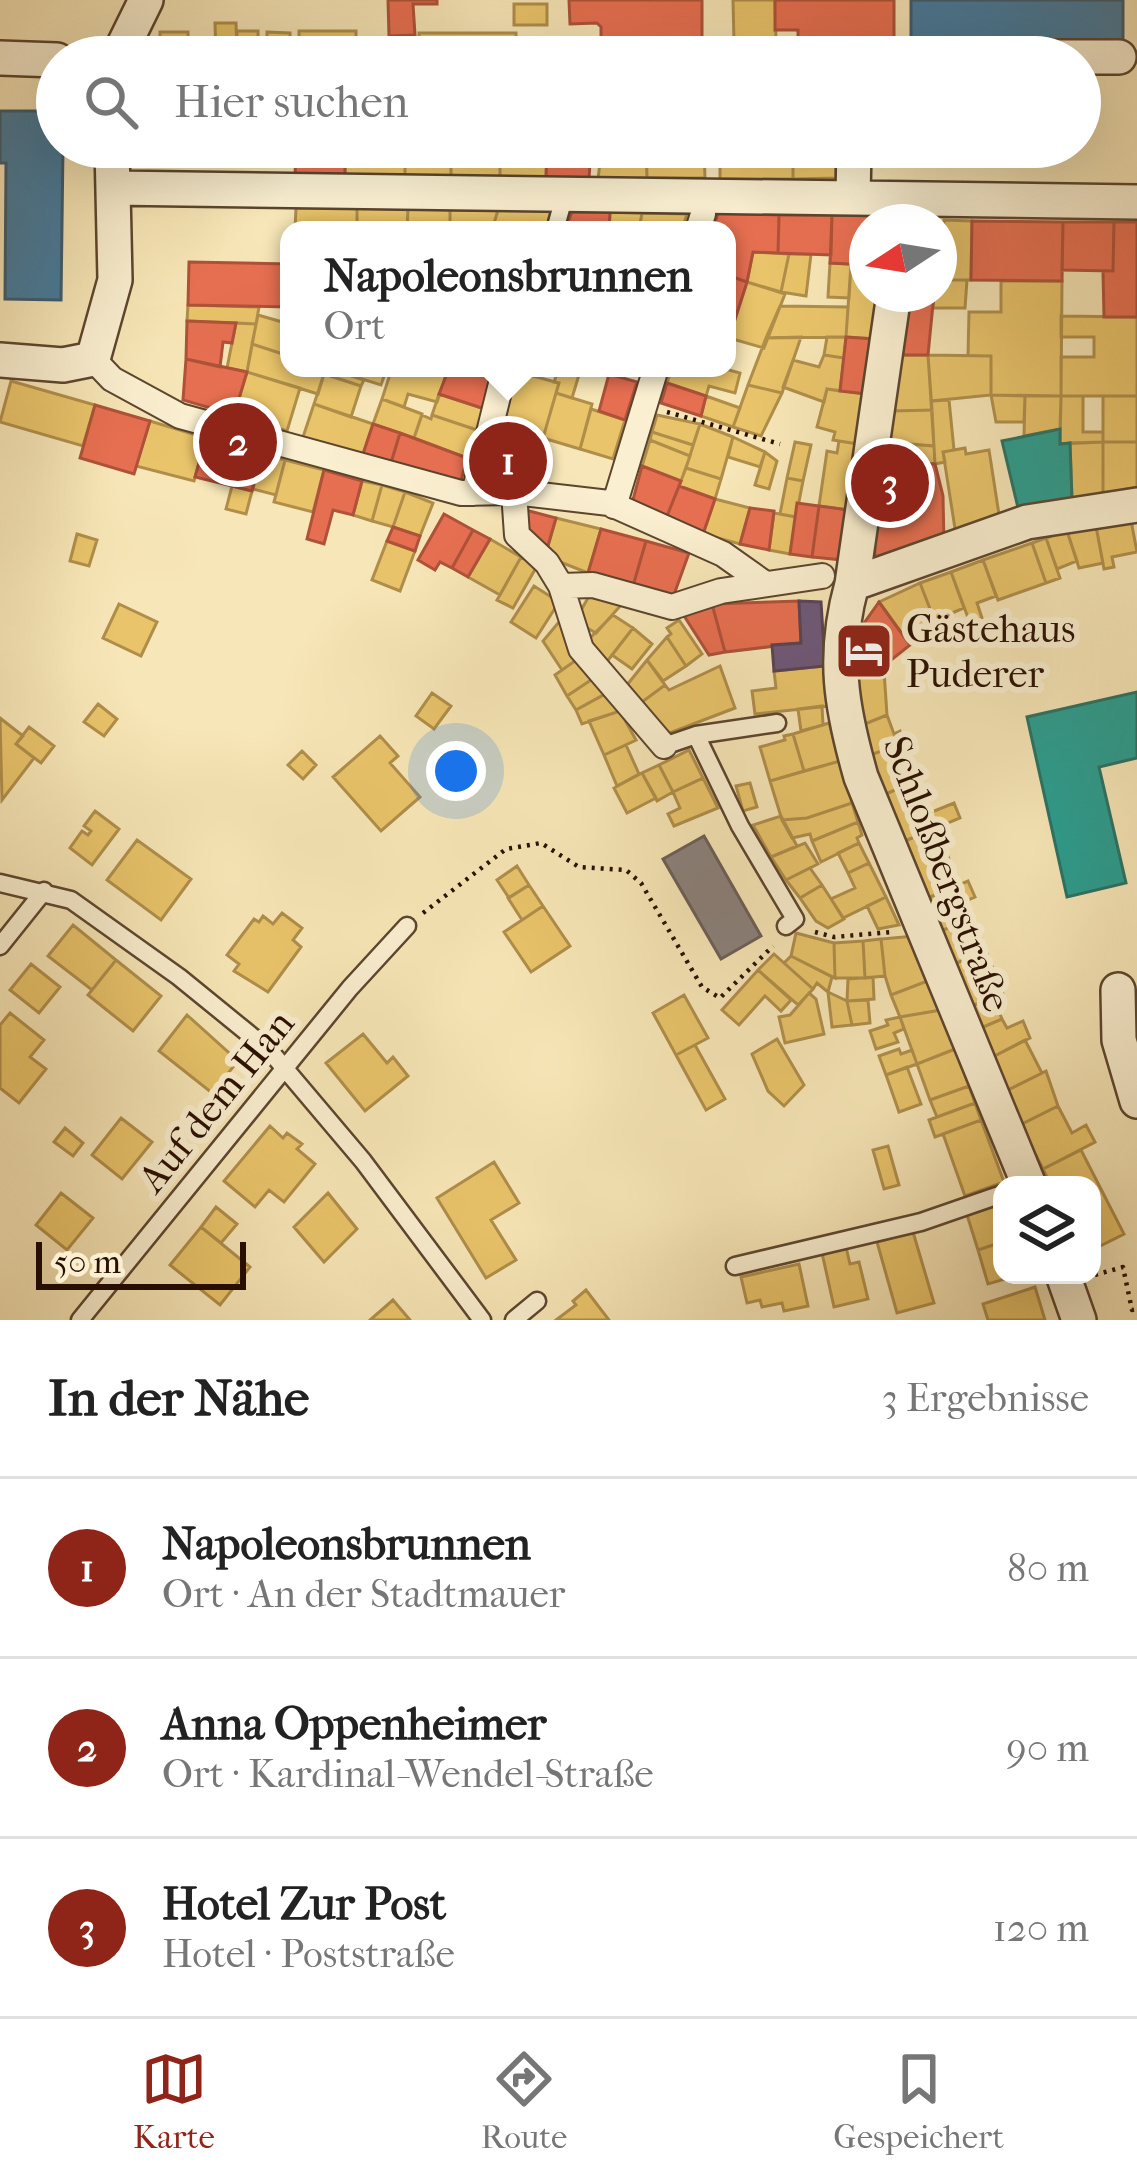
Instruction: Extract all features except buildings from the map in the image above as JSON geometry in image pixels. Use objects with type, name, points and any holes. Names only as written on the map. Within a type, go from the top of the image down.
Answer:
[{"type":"street","points":[[128,36],[146,0]]},
{"type":"street","points":[[0,58],[36,59]]},
{"type":"street","points":[[93,358],[115,280],[112,168]]},
{"type":"street","points":[[853,197],[854,168]]},
{"type":"street","points":[[112,188],[565,194],[702,213],[853,197],[882,204]]},
{"type":"street","points":[[957,208],[1137,202]]},
{"type":"street","name":"Schloßbergstraße","points":[[889,312],[837,580],[843,711],[861,777],[1024,1176]]},
{"type":"street","points":[[0,360],[63,365],[93,358]]},
{"type":"street","points":[[93,358],[112,379],[180,416],[461,493],[514,492],[614,506],[723,554],[764,584]]},
{"type":"street","points":[[474,493],[503,377]]},
{"type":"street","points":[[614,506],[653,377]]},
{"type":"street","points":[[514,492],[517,535],[547,563],[561,586],[581,649],[664,746]]},
{"type":"street","points":[[561,586],[593,585],[672,607],[721,591],[837,580],[1027,523],[1137,505]]},
{"type":"street","points":[[1118,990],[1119,1040],[1137,1101]]},
{"type":"street","points":[[1066,1284],[1079,1320]]},
{"type":"lane","points":[[558,221],[565,194]]},
{"type":"lane","points":[[664,746],[696,735],[777,723]]},
{"type":"lane","points":[[696,735],[790,923]]},
{"type":"lane","points":[[0,883],[71,900],[179,977],[286,1069],[363,1161],[482,1320]]},
{"type":"lane","points":[[0,946],[44,891]]},
{"type":"lane","name":"Auf dem Han","points":[[80,1320],[350,988],[407,926]]},
{"type":"lane","points":[[735,1266],[921,1222],[993,1196]]},
{"type":"lane","points":[[514,1320],[538,1300]]},
{"type":"path","points":[[645,406],[780,444]]},
{"type":"path","points":[[407,926],[506,849],[541,843],[579,867],[626,870],[641,883],[702,986],[720,998],[770,950],[790,923],[834,937],[879,935],[921,920]]},
{"type":"path","points":[[1101,1274],[1124,1267],[1132,1310],[1137,1309]]},
{"type":"place","name":"Anna Oppenheimer","points":[[238,442]]},
{"type":"place","name":"Napoleonsbrunnen","points":[[508,461]]},
{"type":"place","name":"Hotel Zur Post","points":[[890,483]]},
{"type":"place","name":"Gästehaus Puderer","points":[[864,651]]}]
